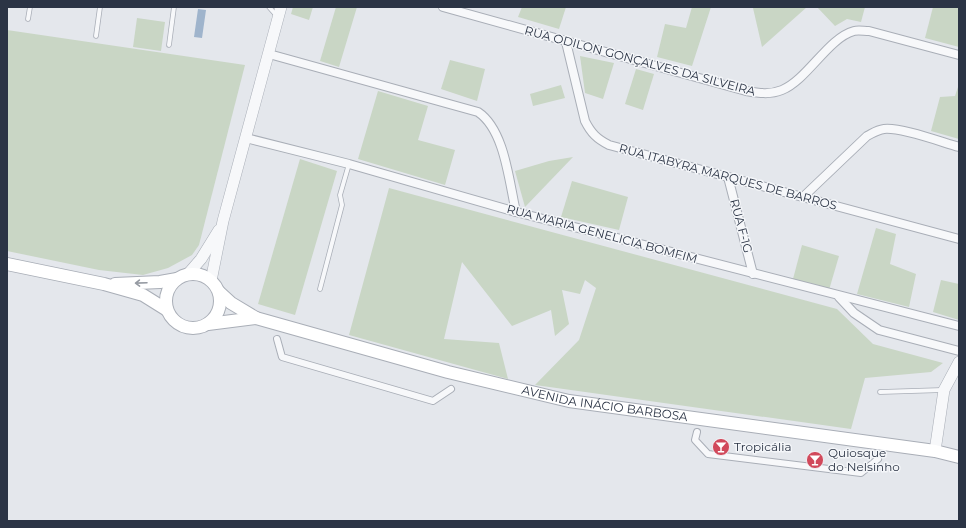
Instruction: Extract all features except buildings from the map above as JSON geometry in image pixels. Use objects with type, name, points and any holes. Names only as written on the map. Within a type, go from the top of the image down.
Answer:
[{"type":"main road","points":[[7,264],[104,284],[142,295],[167,310],[175,322],[195,328],[208,324],[218,313],[220,306],[219,292],[211,281],[200,275],[160,282],[104,284]]},
{"type":"main road","points":[[167,310],[166,296],[168,290],[182,277]]},
{"type":"main road","name":"AVENIDA INÁCIO BARBOSA","points":[[219,292],[231,303],[256,318],[448,372],[569,401],[936,450],[959,457]]},
{"type":"main road","name":"AVENIDA INÁCIO BARBOSA","points":[[208,324],[256,318]]},
{"type":"street","name":"RUA ODILON GONÇALVES DA SILVEIRA","points":[[443,7],[746,91],[766,94],[783,89],[798,78],[843,36],[855,31],[869,31],[959,55]]},
{"type":"street","points":[[468,14],[475,7]]},
{"type":"street","points":[[211,281],[223,221],[269,54],[279,12]]},
{"type":"street","name":"RUA ITABYRA MARQUES DE BARROS","points":[[566,42],[585,121],[590,131],[598,140],[609,145],[959,239]]},
{"type":"street","points":[[269,54],[478,112],[487,118],[496,131],[503,154],[516,212]]},
{"type":"street","points":[[803,197],[867,136],[876,131],[886,129],[898,131],[959,147]]},
{"type":"street","name":"RUA MARIA GENELICIA BOMFIM","points":[[246,138],[349,164],[516,212],[839,297],[959,326]]},
{"type":"street","name":"RUA F-1G","points":[[728,177],[753,274]]},
{"type":"street","points":[[182,277],[214,240],[223,221]]},
{"type":"street","points":[[839,297],[854,313],[880,330],[959,351]]},
{"type":"street","points":[[277,339],[282,357],[433,401],[451,389]]},
{"type":"street","points":[[936,450],[944,390],[959,362]]},
{"type":"street","points":[[698,432],[694,440],[708,454],[861,473],[878,459]]},
{"type":"lane","points":[[28,19],[30,7]]},
{"type":"lane","points":[[96,36],[100,7]]},
{"type":"lane","points":[[169,45],[174,7]]},
{"type":"lane","points":[[269,7],[279,12]]},
{"type":"lane","points":[[320,289],[342,205],[340,195],[349,164]]},
{"type":"lane","points":[[880,392],[944,390]]},
{"type":"green space","points":[[293,7],[313,7],[309,20],[291,14]]},
{"type":"green space","points":[[336,7],[357,7],[339,67],[320,61]]},
{"type":"green space","points":[[522,7],[566,7],[559,29],[518,17]]},
{"type":"green space","points":[[692,7],[711,7],[692,66],[657,57],[665,24],[686,28]]},
{"type":"green space","points":[[754,7],[807,7],[762,47]]},
{"type":"green space","points":[[817,7],[865,7],[861,22],[847,19],[835,26]]},
{"type":"green space","points":[[933,7],[959,7],[959,47],[925,38]]},
{"type":"green space","points":[[137,18],[165,22],[161,51],[133,47]]},
{"type":"green space","points":[[7,30],[245,65],[199,245],[192,255],[168,268],[143,275],[99,270],[7,251]]},
{"type":"green space","points":[[580,56],[614,63],[603,99],[585,93]]},
{"type":"green space","points":[[450,60],[485,69],[477,101],[441,89]]},
{"type":"green space","points":[[636,69],[654,74],[643,110],[625,104]]},
{"type":"green space","points":[[959,84],[959,139],[931,131],[940,97],[955,96]]},
{"type":"green space","points":[[561,85],[565,98],[533,106],[530,94]]},
{"type":"green space","points":[[378,91],[428,106],[418,140],[455,150],[445,185],[358,159]]},
{"type":"green space","points":[[573,157],[525,207],[515,171],[549,161]]},
{"type":"green space","points":[[300,159],[337,171],[295,315],[258,304]]},
{"type":"green space","points":[[572,181],[628,197],[619,230],[561,217]]},
{"type":"green space","points":[[389,188],[837,309],[873,344],[943,363],[931,372],[865,378],[851,429],[535,385],[579,340],[596,288],[585,280],[580,294],[562,290],[569,324],[555,336],[551,310],[512,326],[462,262],[444,339],[499,343],[508,379],[349,335]]},
{"type":"green space","points":[[876,228],[896,234],[890,264],[916,274],[909,307],[857,294]]},
{"type":"green space","points":[[802,245],[839,256],[829,290],[793,279]]},
{"type":"green space","points":[[941,280],[959,284],[959,320],[933,312]]},
{"type":"water","points":[[198,9],[206,10],[202,38],[194,37]]},
{"type":"place","name":"Tropicália","points":[[721,447]]},
{"type":"place","name":"Quiosque do Nelsinho","points":[[815,460]]}]
